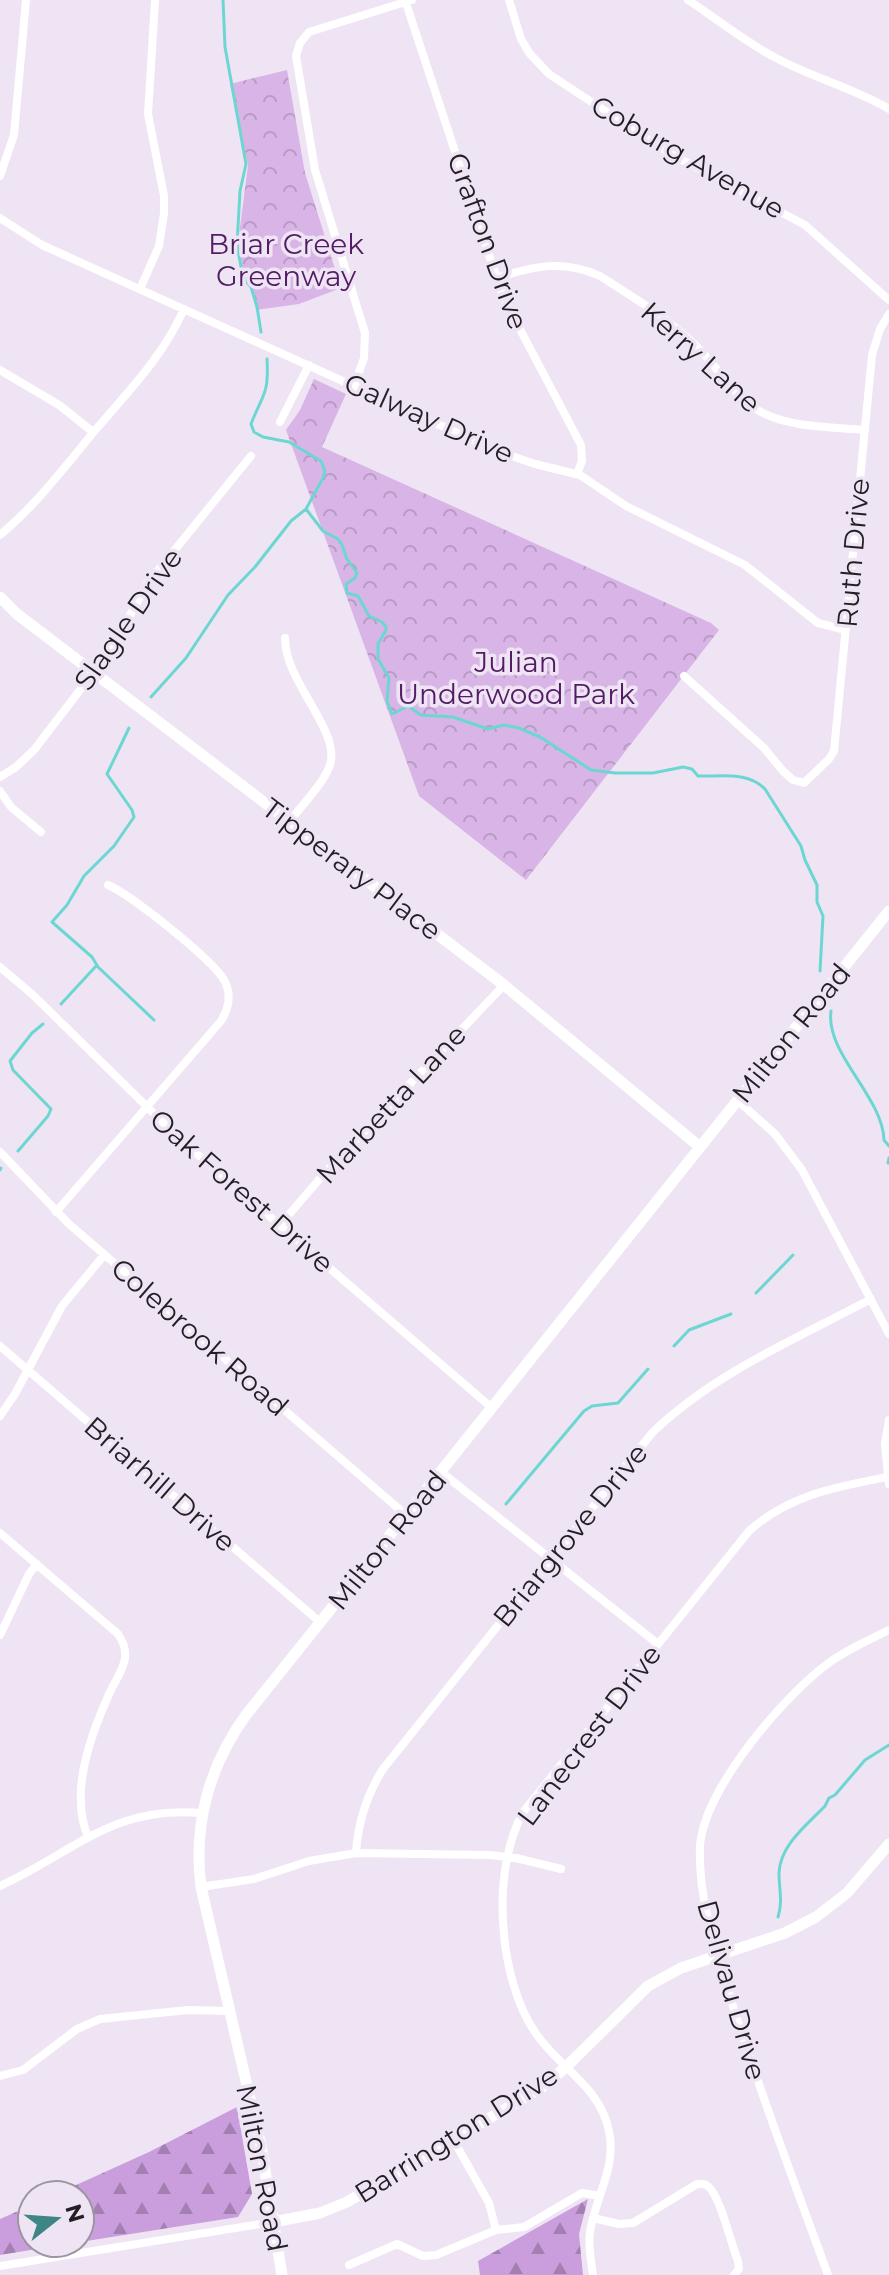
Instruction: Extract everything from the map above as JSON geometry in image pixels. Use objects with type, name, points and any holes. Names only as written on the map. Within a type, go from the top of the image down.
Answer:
[{"type":"street","points":[[0,176],[14,135],[26,0]]},
{"type":"street","points":[[140,289],[159,246],[164,213],[164,196],[148,114],[155,0]]},
{"type":"street","name":"Coburg Avenue","points":[[509,0],[521,39],[549,74],[669,153],[805,225],[889,300]]},
{"type":"street","points":[[688,0],[775,58],[889,109]]},
{"type":"street","points":[[354,386],[364,358],[365,333],[315,170],[296,56],[300,43],[309,32],[408,1]]},
{"type":"street","name":"Grafton Drive","points":[[408,1],[497,278],[520,332],[581,445],[582,461],[577,474]]},
{"type":"street","name":"Galway Drive","points":[[0,218],[42,245],[510,456],[577,474],[626,506],[745,565],[818,623],[846,630]]},
{"type":"street","name":"Kerry Lane","points":[[497,278],[545,265],[588,270],[675,327],[698,346],[737,395],[759,412],[786,422],[865,430]]},
{"type":"street","points":[[0,535],[39,498],[170,339],[184,309]]},
{"type":"street","name":"Ruth Drive","points":[[684,676],[764,748],[793,780],[804,783],[829,759],[836,746],[872,355],[880,329],[889,314]]},
{"type":"street","points":[[280,422],[309,365]]},
{"type":"street","points":[[0,370],[59,405],[93,432]]},
{"type":"street","name":"Slagle Drive","points":[[0,777],[34,750],[117,640],[147,584],[251,456]]},
{"type":"street","name":"Tipperary Place","points":[[0,597],[17,614],[504,985],[700,1147]]},
{"type":"street","points":[[285,638],[290,665],[328,737],[331,756],[326,773],[290,821]]},
{"type":"street","points":[[0,791],[11,807],[41,832]]},
{"type":"street","points":[[56,1212],[227,1012],[229,999],[224,980],[203,958],[141,906],[108,885]]},
{"type":"street","name":"Milton Road","points":[[282,2275],[261,2146],[201,1887],[198,1847],[202,1813],[212,1776],[228,1742],[246,1715],[889,911]]},
{"type":"street","name":"Oak Forest Drive","points":[[0,967],[32,994],[146,1108],[492,1408]]},
{"type":"street","name":"Marbetta Lane","points":[[280,1225],[323,1175],[504,985]]},
{"type":"street","points":[[737,1100],[775,1134],[802,1170],[889,1334]]},
{"type":"street","name":"Colebrook Road","points":[[0,1152],[56,1212],[104,1255],[406,1515]]},
{"type":"street","points":[[0,1416],[62,1306],[104,1255]]},
{"type":"street","name":"Briargrove Drive","points":[[356,1853],[368,1795],[383,1769],[634,1454],[674,1412],[715,1382],[871,1299]]},
{"type":"street","name":"Briarhill Drive","points":[[0,1346],[321,1623]]},
{"type":"street","points":[[888,1481],[885,1444],[889,1420]]},
{"type":"street","points":[[441,1472],[658,1644]]},
{"type":"street","name":"Lanecrest Drive","points":[[593,2275],[589,2247],[593,2218],[610,2161],[610,2135],[606,2118],[594,2095],[537,2035],[519,2001],[512,1979],[501,1892],[508,1857],[524,1811],[749,1531],[774,1510],[819,1491],[888,1481]]},
{"type":"street","points":[[0,1533],[118,1634],[125,1650],[123,1664],[98,1721],[85,1768],[81,1818],[88,1837]]},
{"type":"street","points":[[0,1635],[29,1574],[37,1564]]},
{"type":"street","name":"Delivau Drive","points":[[828,2275],[745,2043],[717,1954],[706,1914],[700,1845],[712,1803],[725,1779],[803,1684],[836,1658],[889,1630]]},
{"type":"street","points":[[0,1886],[37,1869],[88,1837],[134,1818],[160,1813],[202,1813]]},
{"type":"street","name":"Barrington Drive","points":[[0,2266],[273,2222],[339,2206],[534,2093],[567,2066],[648,1986],[681,1968],[785,1933],[816,1917],[847,1893],[889,1844]]},
{"type":"street","points":[[201,1887],[254,1879],[309,1861],[356,1853],[508,1857],[561,1869]]},
{"type":"street","points":[[0,2076],[23,2070],[77,2029],[100,2019],[188,2010],[230,2011]]},
{"type":"street","points":[[454,2141],[489,2203],[496,2230]]},
{"type":"street","points":[[593,2218],[619,2224],[633,2223],[697,2184],[704,2184],[711,2189],[716,2200],[738,2261],[739,2269],[734,2275]]},
{"type":"street","points":[[349,2265],[397,2244],[423,2256],[436,2255],[496,2230],[524,2227],[582,2193],[600,2196]]},
{"type":"green space","name":"Briar Creek Greenway","points":[[287,70],[305,173],[341,288],[299,304],[256,310],[254,294],[244,277],[238,243],[248,165],[230,84]]},
{"type":"green space","name":"Julian Underwood Park","points":[[314,379],[346,394],[322,447],[711,623],[719,630],[526,880],[419,796],[286,430],[300,410]]},
{"type":"green space","points":[[237,2107],[252,2194],[238,2217],[96,2239],[96,2179],[89,2179]]},
{"type":"green space","points":[[588,2199],[579,2234],[583,2275],[480,2275],[478,2261]]},
{"type":"green space","points":[[16,2212],[16,2252],[0,2255],[0,2219]]},
{"type":"waterway","points":[[223,0],[225,47],[246,164],[240,191],[237,245],[243,278],[251,287],[261,332]]},
{"type":"waterway","points":[[151,697],[186,658],[228,595],[255,567],[291,521],[306,509],[323,478],[325,471],[321,461],[289,442],[254,432],[251,424],[266,387],[267,359]]},
{"type":"waterway","points":[[306,509],[323,531],[338,539],[357,573],[346,584],[347,593],[358,596],[369,616],[386,627],[378,644],[378,659],[389,678],[387,701],[392,714],[408,706],[421,715],[453,717],[488,729],[504,725],[519,728],[540,737],[591,770],[653,773],[683,767],[692,769],[698,776],[742,777],[765,789],[801,846],[817,885],[817,902],[823,916],[820,971]]},
{"type":"waterway","points":[[129,728],[107,774],[134,817],[114,846],[84,876],[67,905],[52,922],[92,957],[98,967],[154,1020]]},
{"type":"waterway","points":[[61,1004],[97,965]]},
{"type":"waterway","points":[[831,1011],[837,1043],[874,1108],[884,1140],[889,1146]]},
{"type":"waterway","points":[[18,1151],[51,1109],[13,1070],[10,1061],[43,1024]]},
{"type":"waterway","points":[[888,1163],[889,1158]]},
{"type":"waterway","points":[[756,1293],[793,1255]]},
{"type":"waterway","points":[[674,1346],[689,1330],[731,1314]]},
{"type":"waterway","points":[[506,1504],[584,1411],[592,1406],[618,1403],[648,1369]]},
{"type":"waterway","points":[[778,1917],[779,1873],[789,1845],[865,1760],[889,1745]]}]
